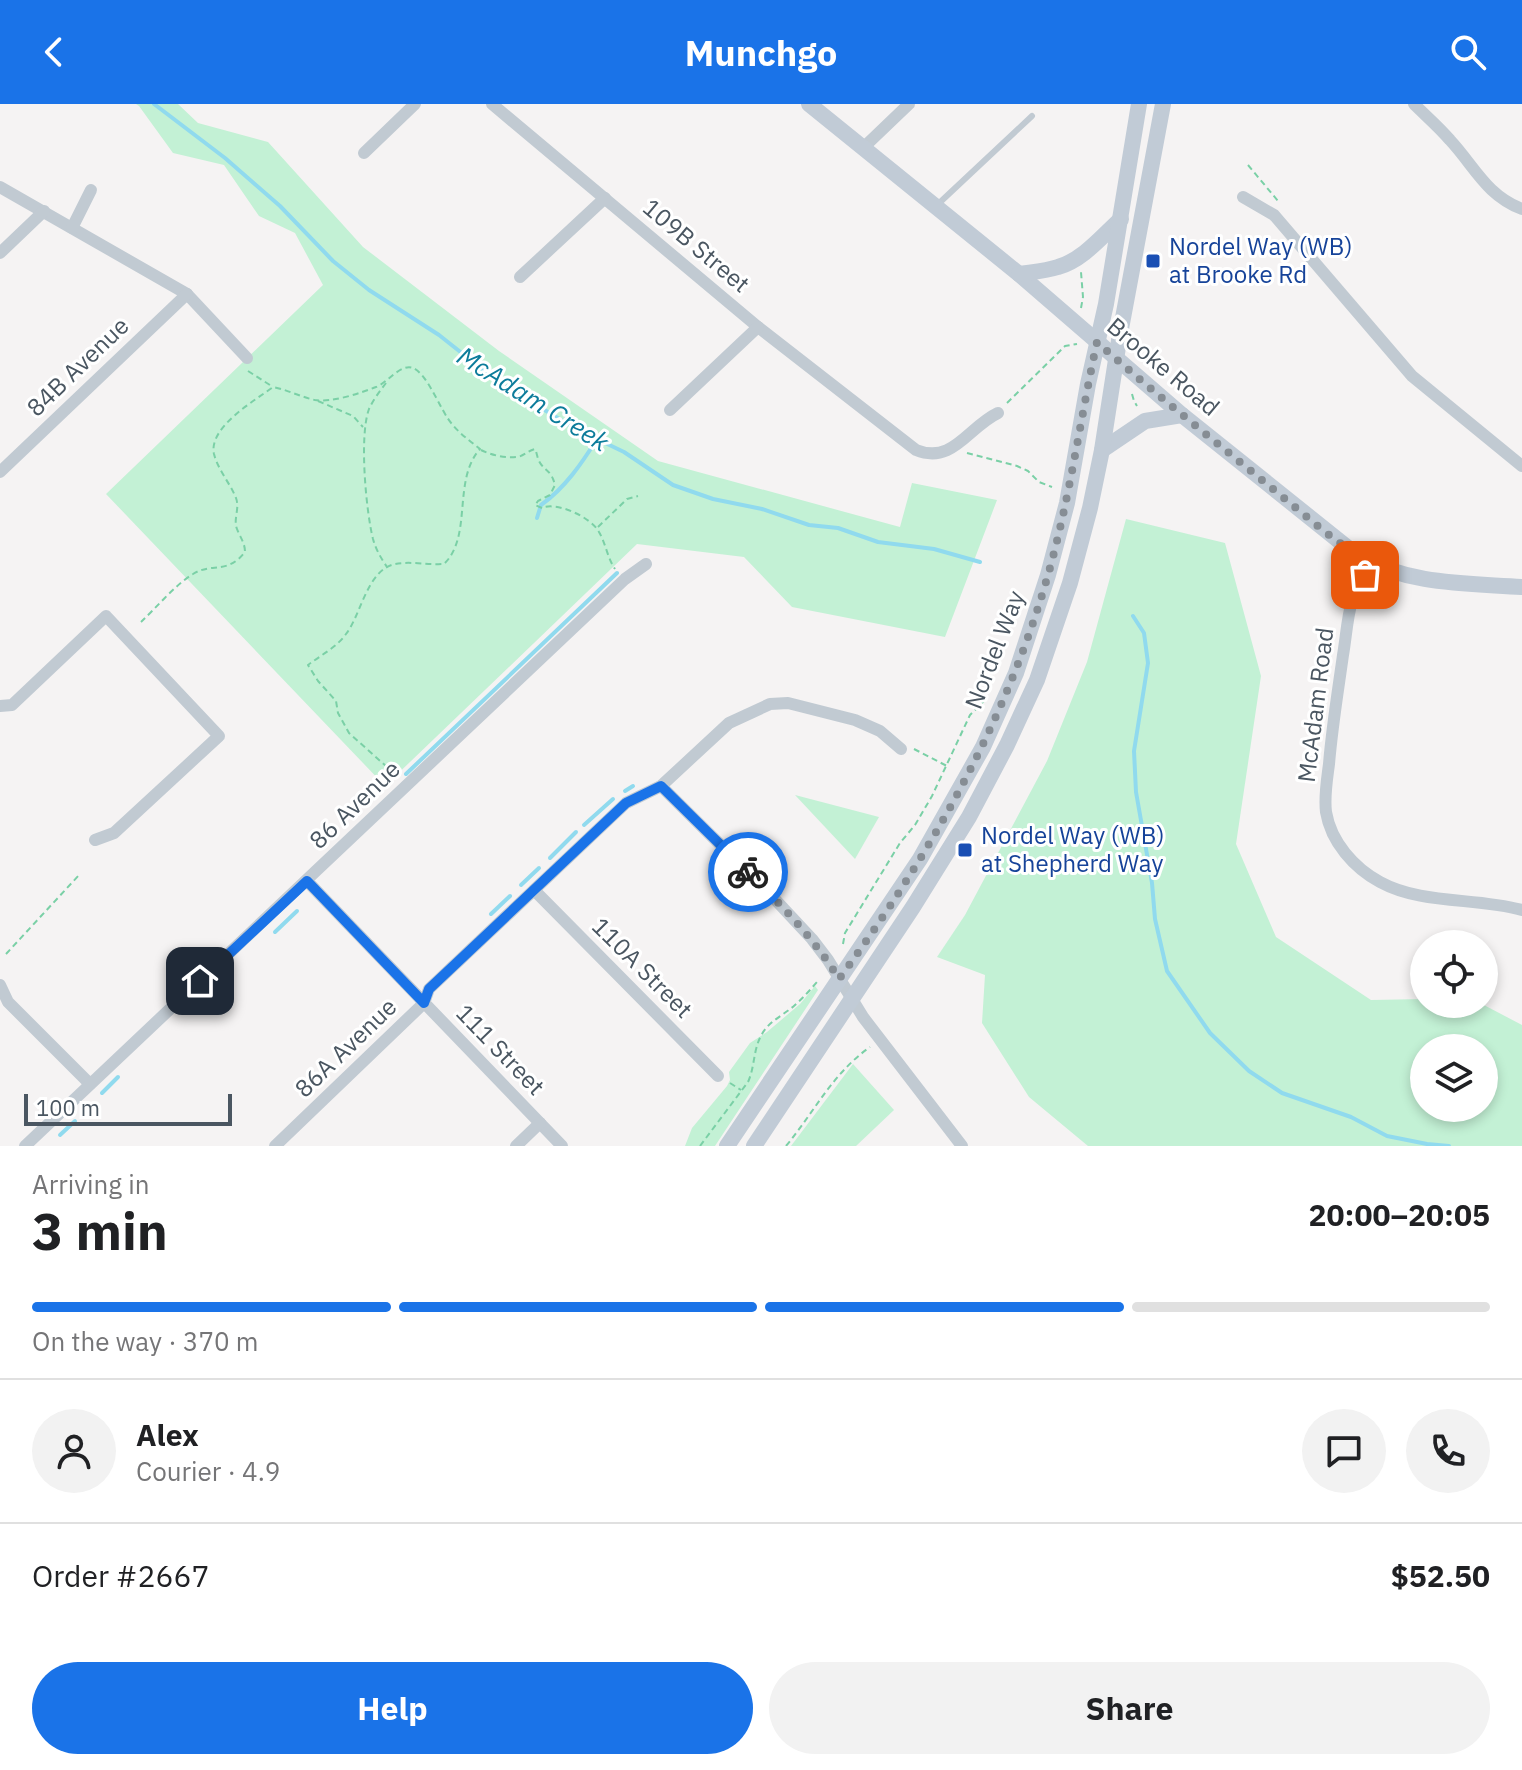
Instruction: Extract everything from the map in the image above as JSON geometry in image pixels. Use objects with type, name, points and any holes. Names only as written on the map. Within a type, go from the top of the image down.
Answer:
[{"type":"main road","name":"Brooke Road","points":[[809,104],[1019,274],[1182,415],[1371,564],[1419,579],[1522,587]]},
{"type":"main road","name":"Nordel Way","points":[[727,1146],[920,859],[983,747],[1016,673],[1048,575],[1067,503],[1106,304],[1139,104]]},
{"type":"main road","name":"Nordel Way","points":[[754,1146],[913,907],[961,829],[1022,715],[1042,667],[1070,583],[1102,450],[1163,104]]},
{"type":"main road","points":[[1019,274],[1068,264],[1121,219]]},
{"type":"main road","points":[[1102,450],[1145,421],[1182,415]]},
{"type":"street","points":[[364,153],[415,104]]},
{"type":"street","name":"109B Street","points":[[492,104],[758,327],[916,450],[937,454],[957,445]]},
{"type":"street","points":[[863,148],[909,104]]},
{"type":"street","points":[[1414,104],[1450,139],[1493,193],[1522,209]]},
{"type":"street","points":[[0,187],[187,294],[244,362]]},
{"type":"street","points":[[72,228],[91,190]]},
{"type":"street","points":[[1243,197],[1274,215],[1412,376],[1522,466]]},
{"type":"street","points":[[520,277],[605,198]]},
{"type":"street","points":[[0,253],[44,211]]},
{"type":"street","name":"84B Avenue","points":[[0,472],[187,294]]},
{"type":"street","name":"109B Street","points":[[670,410],[758,327]]},
{"type":"street","points":[[957,445],[978,425],[998,413]]},
{"type":"street","name":"86 Avenue","points":[[25,1146],[625,579],[646,564]]},
{"type":"street","name":"McAdam Road","points":[[1371,564],[1352,600],[1337,697],[1326,795],[1326,813],[1332,831],[1347,856],[1384,884],[1411,893],[1522,910]]},
{"type":"street","points":[[0,706],[12,705],[106,616],[219,736],[114,833],[95,840]]},
{"type":"street","points":[[770,689],[770,704],[788,703],[855,720],[880,731],[901,749]]},
{"type":"street","name":"86A Avenue","points":[[275,1146],[424,1003],[429,989],[626,803],[661,786],[729,723],[770,704]]},
{"type":"street","points":[[661,786],[793,918],[828,960],[880,1039],[962,1146]]},
{"type":"street","name":"111 Street","points":[[307,881],[562,1146]]},
{"type":"street","name":"110A Street","points":[[534,890],[718,1076]]},
{"type":"street","points":[[0,985],[8,1002],[90,1084]]},
{"type":"street","points":[[516,1146],[540,1123]]},
{"type":"lane","points":[[936,206],[1032,116]]},
{"type":"path","points":[[1248,165],[1283,207]]},
{"type":"path","points":[[1080,263],[1081,308]]},
{"type":"path","points":[[998,413],[1065,346],[1078,344]]},
{"type":"path","points":[[244,362],[253,375],[273,387],[317,400],[353,416],[365,429]]},
{"type":"path","points":[[317,400],[332,400],[374,388],[406,367],[413,367],[431,388],[450,423],[480,449],[514,457],[535,449],[538,460],[552,475],[555,485],[550,495],[536,503],[537,507],[549,505],[562,508],[597,528],[608,557],[619,573]]},
{"type":"path","points":[[387,567],[373,540],[365,487],[365,429],[369,410],[392,377]]},
{"type":"path","points":[[141,622],[194,573],[229,566],[245,552],[236,527],[235,495],[221,472],[213,447],[229,419],[273,387]]},
{"type":"path","points":[[1125,392],[1142,413]]},
{"type":"path","points":[[1132,393],[1134,401]]},
{"type":"path","points":[[957,445],[961,451],[1017,466],[1028,471],[1039,482],[1057,490]]},
{"type":"path","points":[[399,777],[349,733],[338,713],[336,701],[308,665],[349,631],[366,592],[387,567],[396,563],[444,564],[449,559],[458,537],[469,467],[480,449]]},
{"type":"path","points":[[597,528],[623,502],[638,496]]},
{"type":"path","points":[[843,947],[845,933],[900,843],[921,816],[970,715],[991,695]]},
{"type":"path","points":[[901,749],[915,749],[947,766]]},
{"type":"path","points":[[6,954],[80,874]]},
{"type":"path","points":[[700,1146],[753,1072],[755,1052],[763,1032],[820,980]]},
{"type":"path","points":[[786,1146],[838,1075],[880,1039]]},
{"type":"path","points":[[718,1076],[743,1090]]},
{"type":"green space","points":[[136,104],[178,104],[198,123],[268,142],[363,247],[499,351],[658,461],[900,527],[912,483],[997,500],[945,637],[792,607],[744,557],[637,544],[385,786],[106,494],[323,285],[295,233],[259,216],[224,165],[173,153]]},
{"type":"green space","points":[[1126,519],[1225,543],[1261,676],[1236,844],[1276,937],[1371,1000],[1410,999],[1410,1018],[1498,1018],[1498,1012],[1522,1025],[1522,1146],[1088,1146],[1029,1097],[982,1023],[985,975],[937,957],[965,915],[1047,761],[1087,662]]},
{"type":"green space","points":[[795,795],[879,817],[855,859]]},
{"type":"green space","points":[[815,986],[818,990],[715,1146],[685,1146],[692,1128],[727,1086],[729,1072],[750,1043],[800,1004]]},
{"type":"green space","points":[[853,1064],[894,1110],[856,1146],[791,1146]]},
{"type":"waterway","name":"McAdam Creek","points":[[154,104],[225,158],[280,206],[333,261],[369,290],[439,335],[497,381],[574,428],[624,452],[673,485],[809,525],[838,528],[878,542],[934,549],[980,562]]},
{"type":"waterway","points":[[537,518],[541,505],[565,483],[597,439]]},
{"type":"waterway","points":[[406,774],[617,573]]},
{"type":"waterway","name":"McAdam Creek","points":[[1133,616],[1144,633],[1148,663],[1134,751],[1136,792],[1155,919],[1167,971],[1210,1033],[1249,1071],[1282,1093],[1351,1117],[1387,1136],[1449,1146]]},
{"type":"waterway","points":[[625,791],[633,786]]},
{"type":"waterway","points":[[584,825],[613,799]]},
{"type":"waterway","points":[[550,858],[576,832]]},
{"type":"waterway","points":[[521,885],[539,868]]},
{"type":"waterway","points":[[491,914],[510,896]]},
{"type":"waterway","points":[[275,932],[297,911]]},
{"type":"waterway","points":[[102,1093],[118,1077]]},
{"type":"waterway","points":[[84,1111],[87,1108]]},
{"type":"waterway","points":[[60,1135],[75,1121]]},
{"type":"way so far","points":[[748,872],[812,939],[839,979],[944,818],[983,747],[1016,673],[1048,575],[1067,503],[1097,342],[1182,415],[1371,564],[1365,575]]},
{"type":"place","name":"Nordel Way (WB) at Brooke Rd","points":[[1153,261]]},
{"type":"place","name":"Nordel Way (WB) at Shepherd Way","points":[[965,850]]},
{"type":"route","points":[[200,981],[307,881],[424,1003],[429,989],[626,803],[661,786],[748,872]]}]
